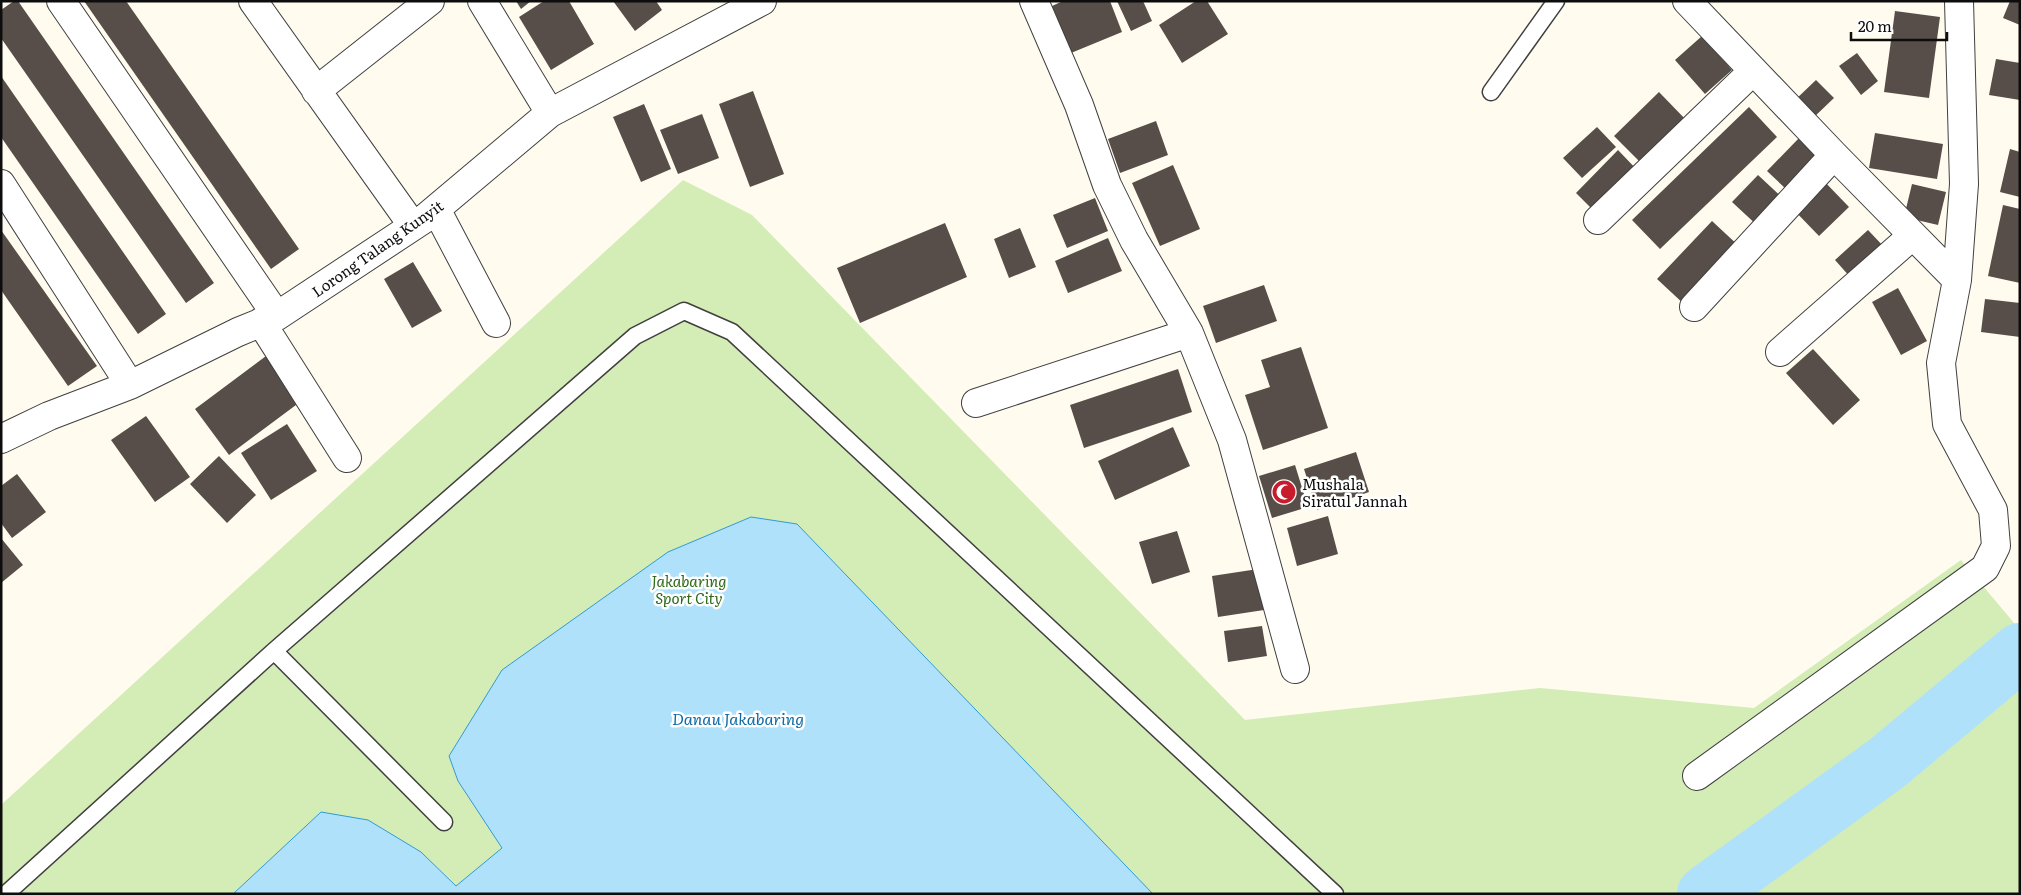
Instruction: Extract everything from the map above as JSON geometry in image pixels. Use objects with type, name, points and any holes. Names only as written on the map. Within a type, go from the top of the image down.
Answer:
[{"type":"street","points":[[60,1],[269,319],[347,458]]},
{"type":"street","points":[[253,1],[413,226]]},
{"type":"street","points":[[316,91],[430,1]]},
{"type":"street","points":[[482,1],[550,113]]},
{"type":"street","name":"Lorong Talang Kunyit","points":[[1,439],[49,416],[130,385],[269,319],[413,226],[436,209],[550,113],[762,1]]},
{"type":"street","points":[[1034,1],[1079,105],[1107,185],[1134,240],[1189,333],[1232,440],[1295,669]]},
{"type":"street","points":[[1687,1],[1912,236],[1957,280]]},
{"type":"street","points":[[1697,776],[1985,568],[1996,546],[1993,510],[1947,424],[1941,364],[1957,280],[1964,184],[1959,1]]},
{"type":"street","points":[[1598,220],[1754,71]]},
{"type":"street","points":[[1694,307],[1834,155]]},
{"type":"street","points":[[1,184],[130,385]]},
{"type":"street","points":[[436,209],[496,323]]},
{"type":"street","points":[[1780,352],[1912,236]]},
{"type":"street","points":[[976,403],[1189,333]]},
{"type":"lane","points":[[1491,92],[1556,1]]},
{"type":"lane","points":[[6,894],[274,651],[635,336],[684,310],[732,332],[1336,894]]},
{"type":"lane","points":[[274,651],[444,822]]},
{"type":"green space","name":"Jakabaring Sport City","points":[[683,180],[752,215],[1245,720],[1540,688],[1754,708],[1961,560],[2020,630],[2020,894],[1,894],[1,805]]},
{"type":"water","name":"Danau Jakabaring","points":[[751,517],[797,524],[1153,894],[233,894],[321,812],[368,820],[421,852],[456,886],[502,848],[458,781],[449,756],[502,670],[668,552]]},
{"type":"building","points":[[14,1],[18,1],[214,283],[186,303],[1,38],[1,10]]},
{"type":"building","points":[[84,1],[126,1],[299,249],[271,269]]},
{"type":"building","points":[[516,1],[531,1],[521,9]]},
{"type":"building","points":[[544,1],[569,1],[594,44],[551,70],[519,17]]},
{"type":"building","points":[[613,1],[656,1],[662,10],[635,31]]},
{"type":"building","points":[[1063,1],[1110,1],[1122,32],[1071,53],[1052,6]]},
{"type":"building","points":[[1117,1],[1143,1],[1152,21],[1131,31]]},
{"type":"building","points":[[1196,1],[1207,1],[1228,34],[1182,63],[1159,25]]},
{"type":"building","points":[[2010,1],[2020,1],[2020,25],[2003,18]]},
{"type":"building","points":[[1895,11],[1940,17],[1929,98],[1884,92]]},
{"type":"building","points":[[1702,36],[1732,70],[1705,94],[1675,60]]},
{"type":"building","points":[[1857,53],[1878,81],[1861,95],[1839,66]]},
{"type":"building","points":[[1996,59],[2020,63],[2020,100],[1989,95]]},
{"type":"building","points":[[1,76],[166,314],[138,334],[1,137]]},
{"type":"building","points":[[1816,80],[1834,98],[1812,119],[1794,101]]},
{"type":"building","points":[[753,91],[784,174],[750,187],[719,104]]},
{"type":"building","points":[[1659,92],[1688,122],[1643,165],[1614,136]]},
{"type":"building","points":[[644,104],[671,169],[641,182],[613,117]]},
{"type":"building","points":[[1749,107],[1777,137],[1660,249],[1632,220]]},
{"type":"building","points":[[702,114],[719,158],[678,174],[660,130]]},
{"type":"building","points":[[1156,121],[1168,155],[1120,173],[1108,139]]},
{"type":"building","points":[[1597,127],[1616,147],[1582,178],[1563,158]]},
{"type":"building","points":[[1875,133],[1943,144],[1937,179],[1869,168]]},
{"type":"building","points":[[1799,138],[1819,157],[1787,190],[1767,171]]},
{"type":"building","points":[[2010,149],[2020,152],[2020,197],[2000,192]]},
{"type":"building","points":[[1618,150],[1640,173],[1598,215],[1576,193]]},
{"type":"building","points":[[1173,165],[1200,229],[1160,246],[1132,183]]},
{"type":"building","points":[[1758,175],[1786,201],[1760,228],[1732,202]]},
{"type":"building","points":[[1821,178],[1849,207],[1819,236],[1791,207]]},
{"type":"building","points":[[1912,184],[1946,192],[1938,225],[1904,217]]},
{"type":"building","points":[[1095,198],[1108,231],[1067,248],[1053,215]]},
{"type":"building","points":[[2003,205],[2020,209],[2020,283],[1988,276]]},
{"type":"building","points":[[1712,221],[1741,248],[1686,306],[1657,279]]},
{"type":"building","points":[[945,223],[967,277],[860,323],[837,268]]},
{"type":"building","points":[[1020,228],[1036,267],[1009,278],[994,239]]},
{"type":"building","points":[[1,230],[97,366],[68,386],[1,290]]},
{"type":"building","points":[[1868,230],[1885,248],[1851,278],[1835,260]]},
{"type":"building","points":[[1108,238],[1122,271],[1068,293],[1055,261]]},
{"type":"building","points":[[413,262],[442,311],[412,328],[384,279]]},
{"type":"building","points":[[1264,285],[1277,321],[1216,343],[1203,306]]},
{"type":"building","points":[[1898,288],[1927,341],[1901,355],[1872,302]]},
{"type":"building","points":[[1985,299],[2020,303],[2020,337],[1981,332]]},
{"type":"building","points":[[1301,347],[1328,428],[1263,450],[1245,395],[1270,387],[1261,360]]},
{"type":"building","points":[[1813,349],[1860,400],[1833,425],[1786,373]]},
{"type":"building","points":[[266,356],[300,402],[229,455],[195,409]]},
{"type":"building","points":[[1178,369],[1192,412],[1084,448],[1070,405]]},
{"type":"building","points":[[146,416],[190,477],[155,502],[111,440]]},
{"type":"building","points":[[287,424],[317,471],[271,500],[241,453]]},
{"type":"building","points":[[1173,427],[1190,466],[1115,500],[1098,461]]},
{"type":"building","points":[[1356,452],[1369,492],[1317,510],[1304,469]]},
{"type":"building","points":[[219,456],[256,495],[227,523],[190,484]]},
{"type":"building","name":"Mushala Siratul Jannah","points":[[1295,465],[1308,507],[1272,518],[1259,476]]},
{"type":"building","points":[[17,474],[46,512],[12,538],[1,523],[1,486]]},
{"type":"building","points":[[1328,516],[1338,554],[1297,566],[1287,528]]},
{"type":"building","points":[[1177,531],[1190,572],[1152,584],[1139,542]]},
{"type":"building","points":[[1,538],[23,565],[1,583]]},
{"type":"building","points":[[1258,569],[1264,610],[1218,617],[1212,576]]},
{"type":"building","points":[[1262,626],[1267,656],[1228,662],[1224,631]]},
{"type":"waterway","points":[[1706,894],[1887,763],[2020,652]]},
{"type":"place","name":"Mushala Siratul Jannah","points":[[1284,492]]}]
